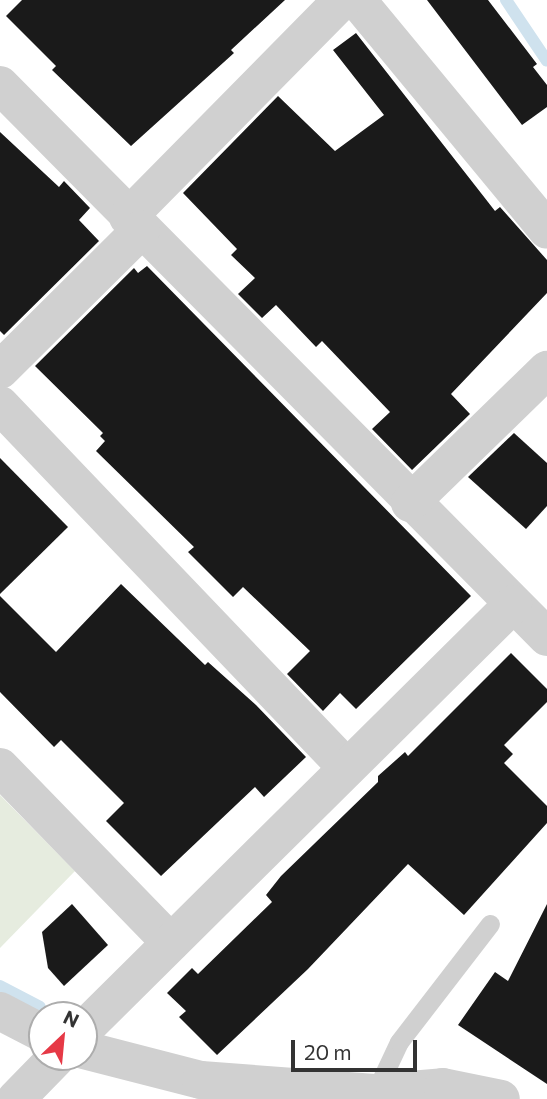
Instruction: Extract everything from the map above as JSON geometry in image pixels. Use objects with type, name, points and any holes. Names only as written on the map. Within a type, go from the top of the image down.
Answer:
[{"type":"street","points":[[0,370],[342,0]]},
{"type":"street","points":[[357,0],[547,229]]},
{"type":"street","points":[[0,85],[410,503],[547,636]]},
{"type":"street","points":[[410,503],[547,370]]},
{"type":"street","points":[[0,405],[347,768]]},
{"type":"street","points":[[98,1015],[513,604]]},
{"type":"street","points":[[0,767],[171,943]]},
{"type":"street","points":[[0,1011],[28,1026]]},
{"type":"street","points":[[98,1056],[202,1090],[375,1093],[443,1087],[501,1099]]},
{"type":"street","points":[[16,1099],[43,1071]]},
{"type":"lane","points":[[375,1093],[400,1042],[490,924]]},
{"type":"shaded area","points":[[0,795],[75,871],[0,948]]},
{"type":"building","points":[[22,0],[285,0],[231,50],[234,53],[131,146],[52,70],[56,66],[6,16]]},
{"type":"building","points":[[427,0],[488,0],[537,64],[533,67],[547,85],[547,107],[522,125]]},
{"type":"building","points":[[356,33],[495,211],[500,207],[547,260],[547,293],[451,394],[470,414],[412,470],[372,429],[390,412],[322,341],[316,347],[276,305],[262,318],[238,294],[255,278],[231,255],[237,249],[183,193],[278,96],[335,151],[384,115],[333,50]]},
{"type":"building","points":[[0,132],[59,187],[64,181],[90,208],[79,220],[99,241],[4,335],[0,331]]},
{"type":"building","points":[[147,266],[471,596],[356,709],[340,693],[323,711],[287,674],[310,651],[243,587],[233,597],[188,552],[194,547],[96,451],[105,441],[100,436],[103,433],[35,366],[134,268],[138,273]]},
{"type":"building","points":[[514,433],[547,463],[547,506],[526,529],[468,477]]},
{"type":"building","points":[[0,458],[68,527],[0,594]]},
{"type":"building","points":[[121,584],[205,665],[208,662],[256,705],[306,757],[264,797],[255,787],[161,876],[106,821],[124,803],[61,740],[54,747],[0,692],[0,596],[56,652]]},
{"type":"building","points":[[511,653],[547,689],[547,702],[504,745],[513,754],[504,763],[547,806],[547,823],[464,915],[408,864],[308,969],[217,1055],[179,1017],[186,1011],[167,993],[192,968],[198,974],[272,902],[266,895],[281,876],[378,782],[378,776],[405,752],[408,756]]},
{"type":"building","points":[[72,904],[108,945],[64,986],[48,968],[42,932]]},
{"type":"building","points":[[547,904],[547,1084],[458,1025],[495,972],[508,981]]},
{"type":"waterway","points":[[506,0],[547,61]]},
{"type":"waterway","points":[[0,986],[29,1001]]}]
